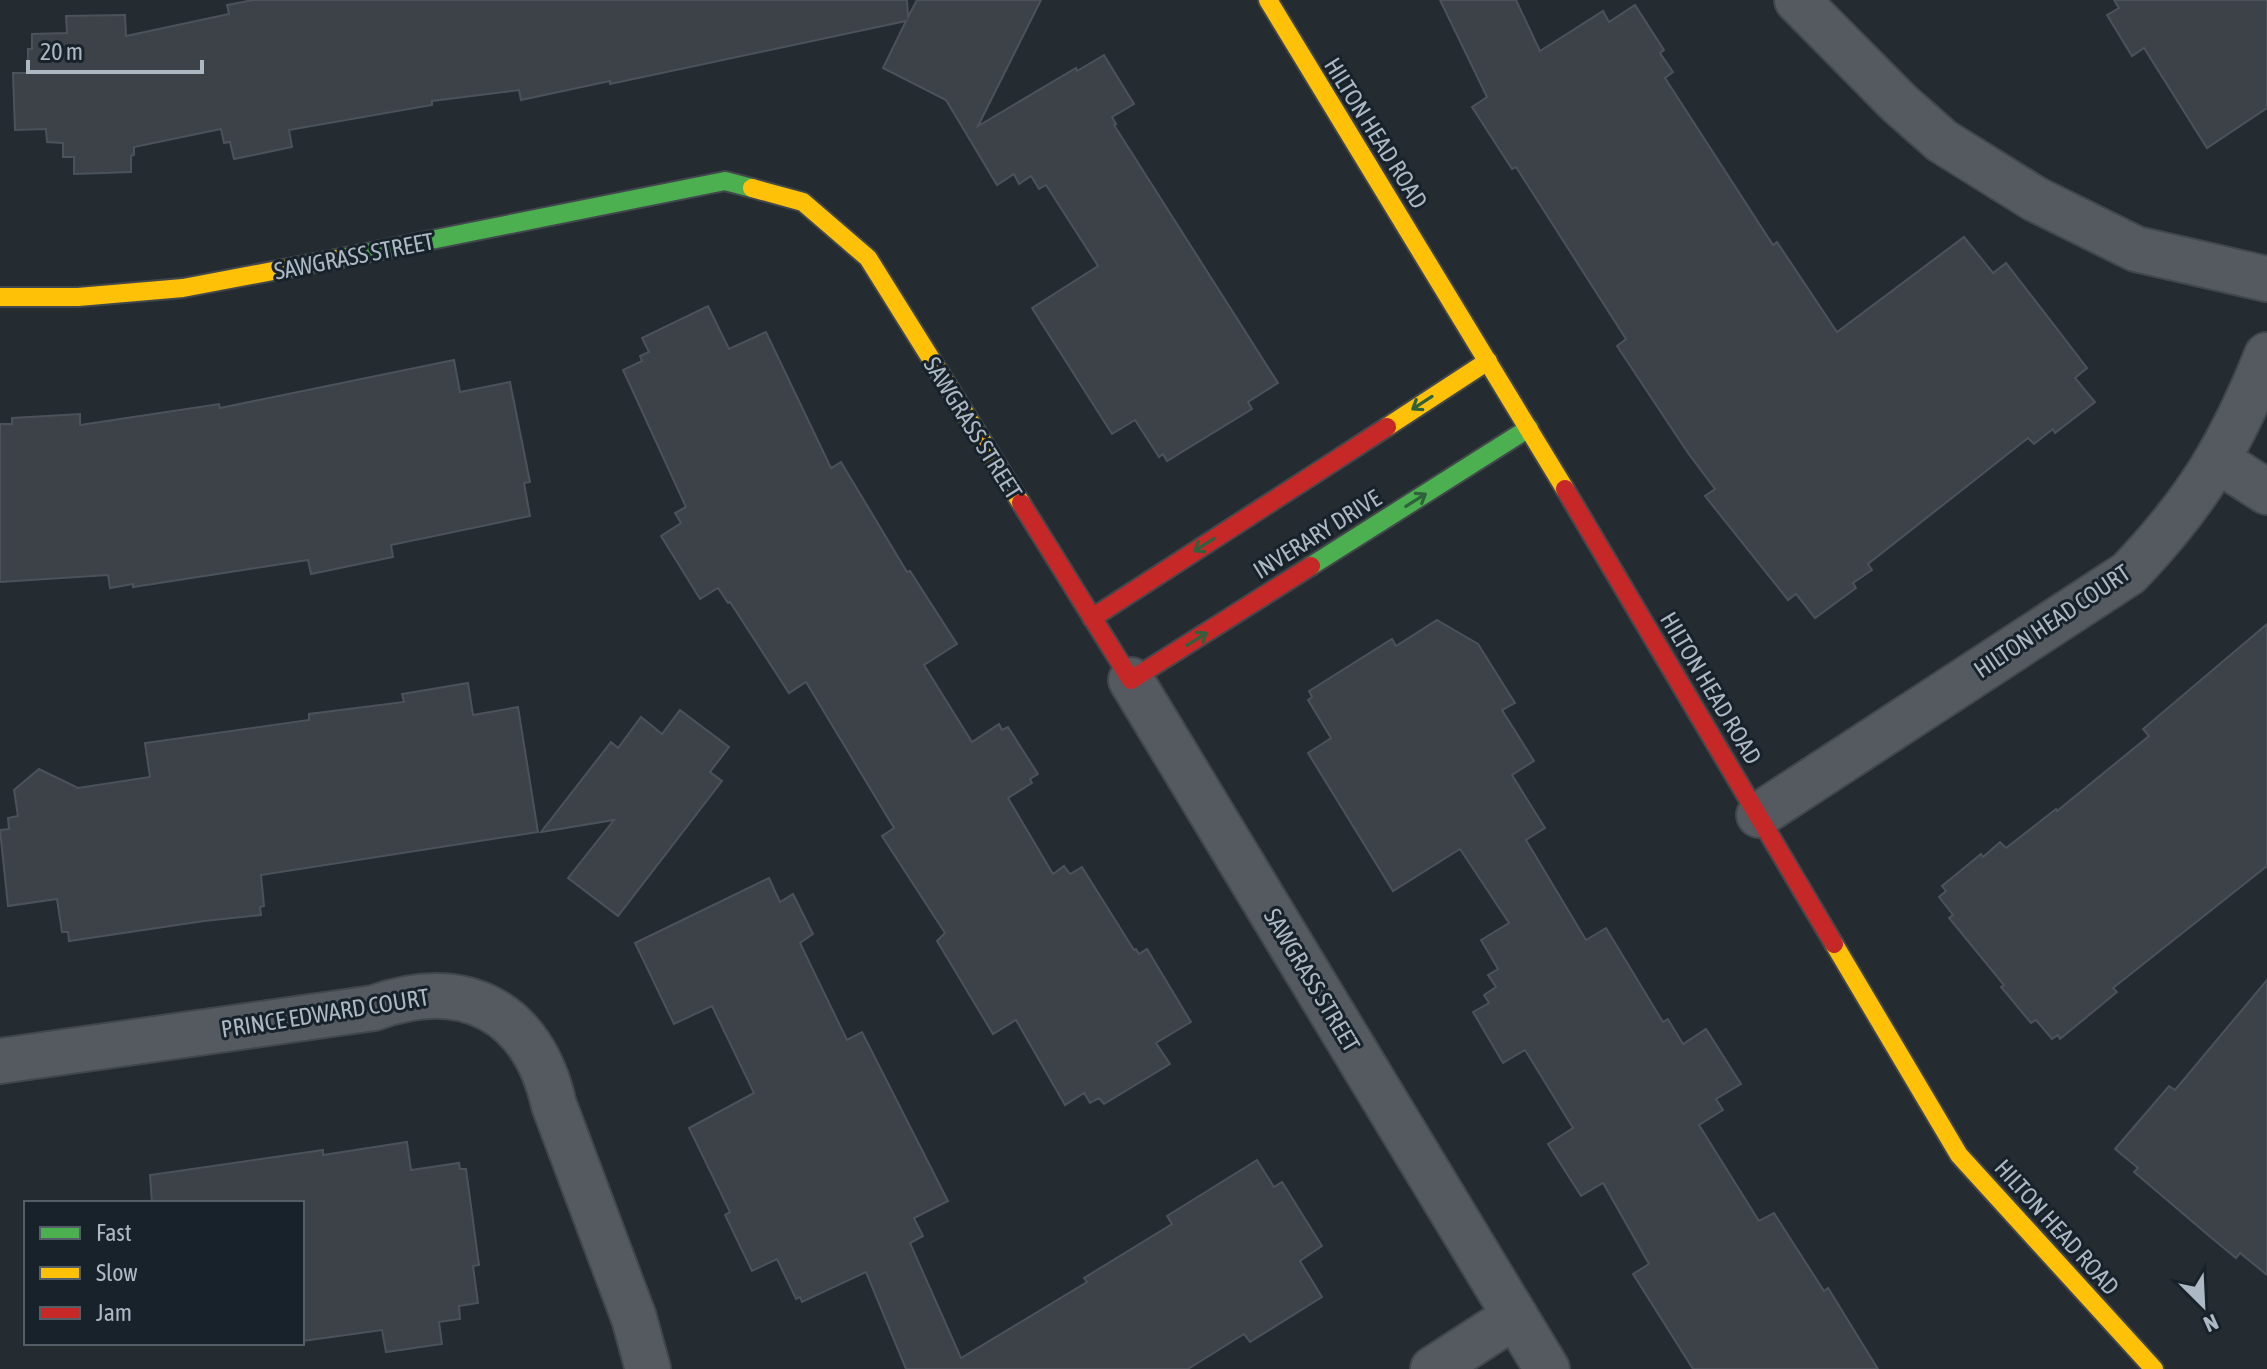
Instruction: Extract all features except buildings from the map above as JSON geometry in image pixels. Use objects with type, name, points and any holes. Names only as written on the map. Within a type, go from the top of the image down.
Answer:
[{"type":"street","name":"HILTON HEAD ROAD","points":[[1268,0],[1529,428],[1959,1155],[2154,1369]]},
{"type":"street","points":[[1797,0],[1899,103],[1942,141],[2035,199],[2136,249],[2267,279]]},
{"type":"street","name":"SAWGRASS STREET","points":[[0,297],[47,299],[209,285],[725,181],[803,202],[868,258],[1131,680],[1547,1369]]},
{"type":"street","name":"HILTON HEAD COURT","points":[[1759,815],[2129,573],[2172,526],[2219,461],[2267,355]]},
{"type":"street","points":[[1092,618],[1488,361]]},
{"type":"street","name":"INVERARY DRIVE","points":[[1131,680],[1529,428]]},
{"type":"street","points":[[2219,461],[2267,492]]},
{"type":"street","name":"PRINCE EDWARD COURT","points":[[0,1061],[374,1008],[402,997],[432,994],[462,998],[491,1009],[515,1027],[534,1050],[548,1076],[554,1105],[634,1318],[648,1369]]},
{"type":"street","points":[[1433,1369],[1515,1316]]},
{"type":"traffic: fast","points":[[336,259],[725,181],[752,188]]},
{"type":"traffic: fast","points":[[1311,566],[1529,428]]},
{"type":"traffic: slow","points":[[1268,0],[1565,489]]},
{"type":"traffic: slow","points":[[752,188],[803,202],[868,258],[1021,503]]},
{"type":"traffic: slow","points":[[0,297],[78,297],[183,288],[336,259]]},
{"type":"traffic: slow","points":[[1387,427],[1488,361]]},
{"type":"traffic: slow","points":[[1834,944],[1959,1155],[2154,1369]]},
{"type":"traffic: jam","points":[[1092,618],[1387,427]]},
{"type":"traffic: jam","points":[[1565,489],[1834,944]]},
{"type":"traffic: jam","points":[[1021,503],[1131,680],[1311,566]]}]
